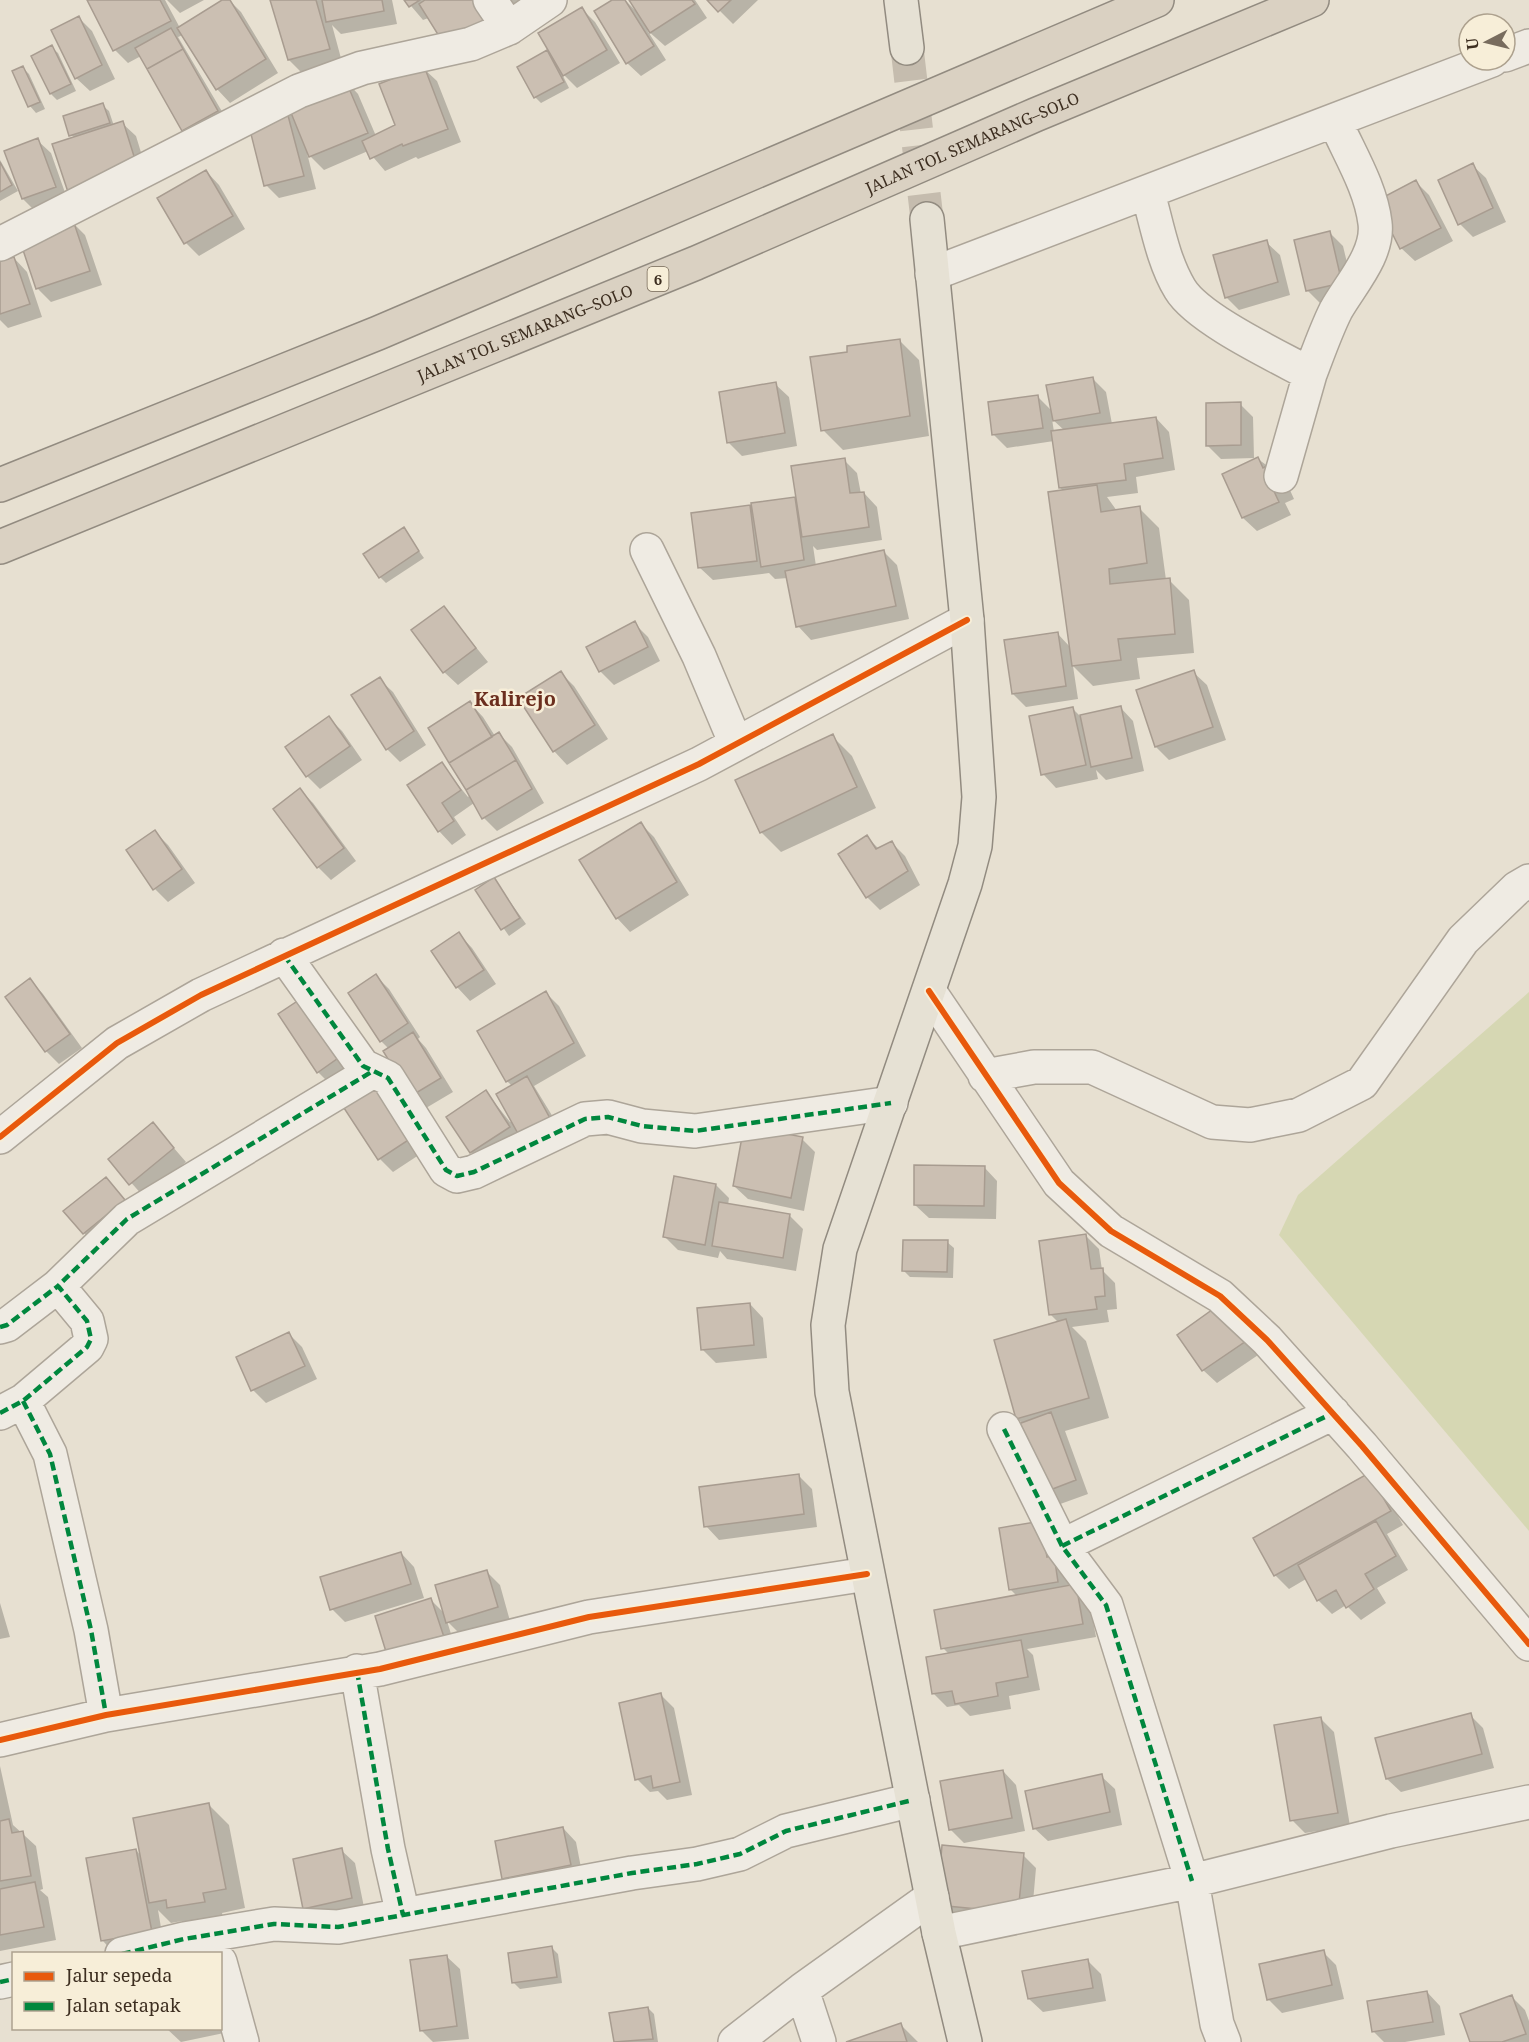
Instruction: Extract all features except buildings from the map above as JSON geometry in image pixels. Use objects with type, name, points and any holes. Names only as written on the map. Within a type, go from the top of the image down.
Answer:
[{"type":"highway","points":[[0,485],[378,333],[1157,0]]},
{"type":"highway","name":"JALAN TOL SEMARANG–SOLO","points":[[0,547],[685,268],[1035,115],[1312,0]]},
{"type":"main road","points":[[901,0],[907,48]]},
{"type":"main road","points":[[927,219],[967,621],[979,797],[975,846],[965,884],[840,1250],[828,1325],[832,1392],[939,1933],[964,2042]]},
{"type":"street","points":[[490,0],[509,28]]},
{"type":"street","points":[[0,244],[299,91],[362,68],[471,45],[509,28],[549,0]]},
{"type":"street","points":[[932,274],[1461,72]]},
{"type":"street","points":[[1281,476],[1310,374],[1335,312],[1371,251],[1376,234],[1375,222],[1365,190],[1335,121]]},
{"type":"street","points":[[1148,193],[1172,275],[1191,303],[1310,374]]},
{"type":"street","points":[[646,550],[699,656],[736,744]]},
{"type":"street","points":[[0,1137],[117,1043],[201,995],[699,764],[967,621]]},
{"type":"street","points":[[985,1076],[1034,1067],[1092,1067],[1212,1122],[1250,1125],[1299,1115],[1362,1083],[1463,940],[1518,888],[1529,881]]},
{"type":"street","points":[[284,955],[363,1066],[388,1078],[446,1170],[457,1176],[474,1172],[585,1119],[608,1117],[642,1126],[695,1131],[891,1103]]},
{"type":"street","points":[[929,991],[1059,1183],[1111,1231],[1220,1296],[1268,1340],[1529,1644]]},
{"type":"street","points":[[0,1327],[7,1325],[58,1286],[127,1219],[373,1071]]},
{"type":"street","points":[[58,1286],[87,1321],[91,1339],[87,1347],[11,1407],[50,1454],[91,1630],[106,1715]]},
{"type":"street","points":[[1062,1545],[1333,1413]]},
{"type":"street","points":[[1004,1429],[1062,1545],[1106,1605],[1192,1881],[1217,2024],[1224,2042]]},
{"type":"street","points":[[0,1740],[106,1715],[426,1659],[589,1617],[867,1574]]},
{"type":"street","points":[[357,1671],[388,1849],[403,1915]]},
{"type":"street","points":[[154,1952],[217,1950],[274,1924],[338,1928],[632,1873],[697,1864],[740,1854],[786,1831],[913,1800]]},
{"type":"street","points":[[939,1933],[1192,1881],[1391,1831],[1529,1802]]},
{"type":"street","points":[[735,2042],[802,1990],[932,1897]]},
{"type":"street","points":[[222,1968],[242,2042]]},
{"type":"street","points":[[802,1990],[819,2042]]},
{"type":"green space","points":[[1529,992],[1529,1531],[1279,1235],[1298,1195]]},
{"type":"tunnel","points":[[907,48],[927,219]]},
{"type":"marked path","points":[[284,955],[363,1066],[388,1078],[446,1170],[457,1176],[474,1172],[585,1119],[608,1117],[642,1126],[695,1131],[891,1103]]},
{"type":"marked path","points":[[0,1413],[23,1401],[87,1347],[91,1339],[87,1321],[58,1286],[127,1219],[373,1071]]},
{"type":"marked path","points":[[0,1327],[7,1325],[58,1286]]},
{"type":"marked path","points":[[23,1401],[50,1454],[91,1630],[106,1715]]},
{"type":"marked path","points":[[1062,1546],[1333,1413]]},
{"type":"marked path","points":[[1004,1429],[1062,1546],[1106,1605],[1192,1881]]},
{"type":"marked path","points":[[357,1671],[388,1849],[403,1915]]},
{"type":"marked path","points":[[130,1952],[184,1939],[274,1924],[338,1927],[632,1873],[697,1864],[740,1854],[786,1831],[913,1800]]},
{"type":"marked path","points":[[0,1982],[12,1979]]},
{"type":"cycle path","points":[[0,1137],[117,1043],[201,995],[699,764],[967,620]]},
{"type":"cycle path","points":[[929,991],[1059,1183],[1111,1231],[1220,1296],[1267,1340],[1362,1446],[1529,1644]]},
{"type":"cycle path","points":[[0,1740],[106,1715],[380,1669],[589,1617],[867,1574]]},
{"type":"district","name":"Kalirejo","points":[[515,698]]}]
